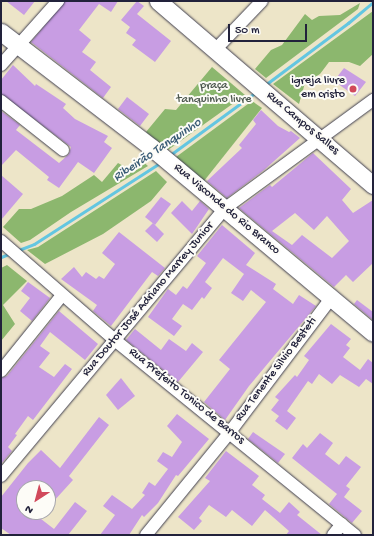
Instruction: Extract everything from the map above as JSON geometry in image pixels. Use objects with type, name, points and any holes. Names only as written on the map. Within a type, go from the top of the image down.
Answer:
[{"type":"street","points":[[1,65],[17,45],[58,1]]},
{"type":"street","name":"Rua Campos Salles","points":[[158,1],[214,51],[373,185]]},
{"type":"street","points":[[214,51],[262,1]]},
{"type":"street","name":"Rua Visconde do Rio Branco","points":[[1,32],[152,148],[332,297],[373,333]]},
{"type":"street","name":"Rua Doutor José Adriano Marrey Junior","points":[[1,476],[116,341],[224,209],[373,100]]},
{"type":"street","points":[[1,101],[63,150]]},
{"type":"street","name":"Rua Prefeito Tonico de Barros","points":[[1,241],[62,296],[116,341],[355,535]]},
{"type":"street","points":[[1,371],[62,296]]},
{"type":"street","name":"Rua Tenente Silvio Besteti","points":[[146,535],[230,432],[332,297]]},
{"type":"street","points":[[332,535],[342,524]]},
{"type":"green space","points":[[360,3],[358,9],[266,78],[255,69],[271,50],[282,45],[305,14],[312,20],[319,16],[340,15]]},
{"type":"green space","points":[[373,11],[373,54],[360,66],[349,62],[329,62],[320,74],[305,83],[299,104],[273,84]]},
{"type":"green space","name":"praça tanquinho livre","points":[[212,67],[245,95],[168,150],[146,132],[165,109],[176,110]]},
{"type":"green space","points":[[252,101],[262,108],[204,181],[176,157]]},
{"type":"green space","points":[[141,160],[148,166],[71,212],[30,240],[21,243],[3,227],[19,209],[31,209],[62,196],[94,175],[102,182],[118,163],[132,171]]},
{"type":"green space","points":[[156,171],[167,182],[151,201],[103,234],[45,264],[27,250],[38,247]]},
{"type":"green space","points":[[7,265],[27,281],[3,305],[15,324],[1,341],[1,268]]},
{"type":"building","points":[[6,1],[35,1],[24,15]]},
{"type":"building","points":[[65,1],[118,1],[111,12],[99,4],[79,30],[91,40],[82,52],[96,62],[90,70],[111,87],[103,98],[31,42]]},
{"type":"building","points":[[137,1],[144,6],[137,14],[171,41],[155,62],[132,45],[136,40],[126,33],[130,27],[121,20]]},
{"type":"building","points":[[13,65],[35,86],[36,84],[66,104],[63,108],[75,119],[108,136],[104,142],[112,148],[94,173],[78,162],[59,188],[47,180],[49,177],[16,150],[1,166],[1,111],[20,125],[16,130],[59,163],[69,154],[71,147],[1,94],[1,80]]},
{"type":"building","name":"igreja livre em cristo","points":[[344,68],[366,82],[355,96],[334,81]]},
{"type":"building","points":[[127,97],[149,114],[140,126],[118,109]]},
{"type":"building","points":[[261,110],[278,126],[289,132],[291,131],[300,138],[264,170],[227,198],[207,181],[242,148],[239,145],[256,124],[253,120]]},
{"type":"building","points":[[313,153],[351,189],[342,200],[353,213],[373,200],[373,263],[353,282],[346,275],[334,287],[239,208],[270,185],[272,187]],"holes":[[[295,213],[314,230],[327,216],[349,241],[332,258],[302,235],[292,245],[272,231]]]},
{"type":"building","points":[[1,175],[23,194],[1,220]]},
{"type":"building","points":[[161,197],[171,204],[155,225],[145,217]]},
{"type":"building","points":[[182,201],[192,211],[200,201],[209,209],[192,234],[171,213]]},
{"type":"building","points":[[153,223],[164,234],[157,242],[145,231]]},
{"type":"building","points":[[222,225],[255,253],[246,265],[276,284],[273,289],[293,304],[299,295],[316,306],[249,386],[225,420],[204,402],[230,369],[219,360],[266,302],[251,290],[243,301],[231,293],[244,274],[223,258],[205,282],[212,288],[204,299],[202,297],[192,310],[183,304],[172,319],[182,326],[174,336],[148,317],[168,289],[176,295],[183,286],[187,289],[206,263],[197,256]]},
{"type":"building","points":[[119,232],[165,268],[158,276],[152,272],[111,326],[93,311],[97,305],[61,279],[74,267],[82,277],[86,272],[96,279],[99,276],[104,279],[115,264],[102,253]]},
{"type":"building","points":[[28,282],[50,298],[32,321],[20,311],[30,298],[21,291]]},
{"type":"building","points":[[357,300],[373,312],[373,320],[354,304]]},
{"type":"building","points":[[59,311],[98,344],[85,360],[50,332],[40,346],[50,353],[39,367],[54,377],[65,364],[72,369],[33,420],[28,416],[8,447],[12,451],[1,464],[1,378],[7,376]]},
{"type":"building","points":[[331,324],[351,339],[346,345],[350,348],[343,357],[360,370],[368,359],[373,363],[373,384],[366,379],[359,387],[340,375],[332,384],[319,374],[312,384],[308,381],[287,411],[296,418],[287,430],[275,421],[279,416],[271,410],[279,400],[275,397],[295,375],[297,377],[309,360],[304,356]]},
{"type":"building","points":[[135,329],[161,350],[169,339],[186,351],[192,343],[203,352],[178,382],[126,340]]},
{"type":"building","points":[[121,378],[135,396],[118,410],[106,395]]},
{"type":"building","points":[[177,414],[209,439],[178,476],[176,475],[158,503],[144,517],[142,515],[129,535],[100,535],[115,515],[103,506],[112,495],[132,509],[145,495],[142,493],[149,482],[155,486],[168,469],[157,461],[163,452],[172,457],[182,442],[167,426]]},
{"type":"building","points":[[99,417],[109,425],[69,476],[73,480],[56,499],[56,480],[16,480],[16,520],[42,520],[54,529],[75,502],[87,511],[68,535],[11,535],[1,528],[1,497],[28,463],[41,450],[60,468]]},
{"type":"building","points":[[253,432],[285,454],[278,463],[248,439]]},
{"type":"building","points":[[320,433],[333,443],[325,454],[339,465],[346,456],[361,467],[346,486],[350,489],[344,497],[362,511],[352,523],[329,504],[337,494],[292,458],[303,444],[307,448]]},
{"type":"building","points":[[226,451],[259,476],[252,485],[265,495],[262,499],[280,513],[289,502],[300,512],[297,515],[322,535],[286,535],[289,531],[265,510],[252,526],[232,510],[226,517],[209,505],[199,518],[202,521],[194,530],[178,517],[210,481],[205,478]]},
{"type":"waterway","name":"Ribeirão Tanquinho","points":[[265,85],[348,23],[373,2]]},
{"type":"waterway","name":"Ribeirão Tanquinho","points":[[170,155],[256,92]]},
{"type":"waterway","name":"Ribeirão Tanquinho","points":[[16,251],[34,244],[161,162]]},
{"type":"waterway","name":"Ribeirão Tanquinho","points":[[1,257],[11,253]]},
{"type":"place","name":"igreja livre em cristo","points":[[353,89]]}]
